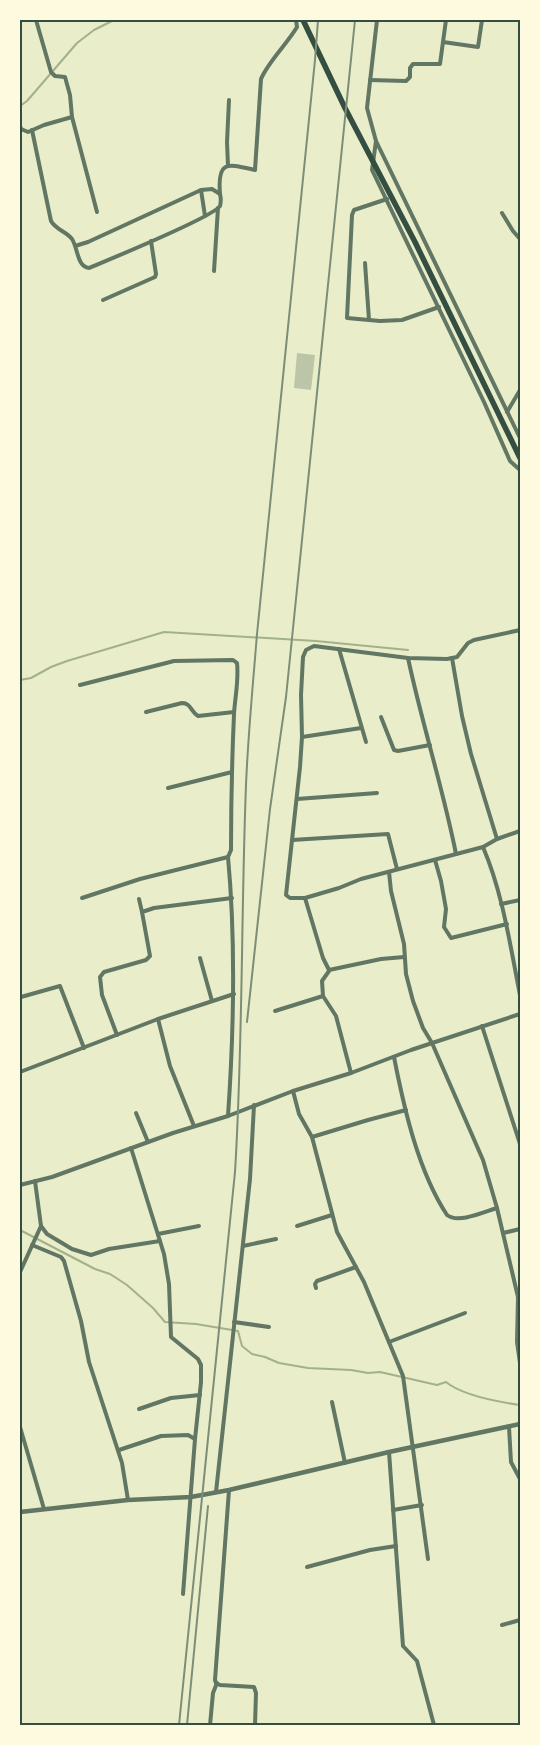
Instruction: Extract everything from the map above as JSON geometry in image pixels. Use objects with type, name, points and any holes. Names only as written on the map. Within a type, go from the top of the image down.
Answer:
[{"type":"main road","points":[[303,20],[345,108],[378,167],[419,249],[519,455]]},
{"type":"street","points":[[36,20],[52,72],[56,76],[64,77],[70,95],[72,117],[97,212]]},
{"type":"street","points":[[214,271],[218,208],[221,202],[220,175],[222,169],[228,166],[255,170],[261,79],[264,72],[287,44],[297,27],[296,20]]},
{"type":"street","points":[[377,20],[367,108],[376,141],[520,438]]},
{"type":"street","points":[[370,80],[406,81],[409,79],[410,68],[413,64],[440,64],[446,20]]},
{"type":"street","points":[[443,42],[478,47],[482,20]]},
{"type":"street","points":[[228,166],[229,100]]},
{"type":"street","points":[[20,126],[26,132],[72,117]]},
{"type":"street","points":[[32,130],[51,221],[56,228],[72,239],[83,267],[89,268],[205,216],[218,208]]},
{"type":"street","points":[[376,141],[372,170],[439,307],[510,461],[520,470]]},
{"type":"street","points":[[75,246],[88,242],[201,190],[212,189],[220,194]]},
{"type":"street","points":[[201,190],[205,216]]},
{"type":"street","points":[[387,199],[354,210],[351,221],[347,318],[402,320],[439,307]]},
{"type":"street","points":[[502,213],[513,231],[520,238]]},
{"type":"street","points":[[103,300],[155,277],[150,241]]},
{"type":"street","points":[[365,263],[369,320]]},
{"type":"street","points":[[507,412],[520,390]]},
{"type":"street","points":[[520,630],[474,640],[468,643],[457,656],[452,658],[408,658],[314,646],[306,650],[303,657],[301,695],[302,737],[297,799],[286,895],[290,898],[305,898],[361,879],[483,847],[497,839],[520,831]]},
{"type":"street","points":[[340,649],[366,742]]},
{"type":"street","points":[[408,658],[456,854]]},
{"type":"street","points":[[452,658],[471,754],[497,839]]},
{"type":"street","points":[[80,685],[174,661],[233,660],[237,663],[238,676],[234,712],[232,772],[231,850],[228,857],[232,898],[234,994],[234,1032],[228,1116]]},
{"type":"street","points":[[146,712],[182,703],[190,706],[194,714],[198,716],[234,712]]},
{"type":"street","points":[[380,717],[394,750],[398,751],[430,745]]},
{"type":"street","points":[[302,737],[361,728]]},
{"type":"street","points":[[168,788],[232,772]]},
{"type":"street","points":[[297,799],[377,793]]},
{"type":"street","points":[[292,840],[388,834],[397,869]]},
{"type":"street","points":[[483,847],[493,870],[507,924],[520,995]]},
{"type":"street","points":[[82,898],[140,879],[228,857]]},
{"type":"street","points":[[435,860],[446,908],[444,927],[451,938],[507,924]]},
{"type":"street","points":[[389,872],[391,891],[404,944],[404,957],[413,1001],[423,1028],[432,1043],[483,1160],[504,1233],[518,1297],[517,1342],[520,1363]]},
{"type":"street","points":[[142,912],[154,908],[232,898]]},
{"type":"street","points":[[305,898],[323,958],[330,971]]},
{"type":"street","points":[[117,1035],[102,995],[100,977],[104,972],[146,960],[150,956],[139,899]]},
{"type":"street","points":[[501,904],[520,900]]},
{"type":"street","points":[[352,1073],[336,1016],[323,996],[322,981],[330,971],[381,959],[404,957]]},
{"type":"street","points":[[200,958],[212,1001]]},
{"type":"street","points":[[21,998],[60,986],[84,1048]]},
{"type":"street","points":[[20,1072],[158,1019],[234,994]]},
{"type":"street","points":[[275,1011],[323,996]]},
{"type":"street","points":[[20,1185],[52,1176],[194,1126],[228,1116],[293,1091],[352,1073],[432,1043],[520,1014]]},
{"type":"street","points":[[158,1019],[167,1058],[194,1126]]},
{"type":"street","points":[[482,1026],[520,1144]]},
{"type":"street","points":[[394,1057],[406,1110],[423,1168],[446,1215],[450,1218],[460,1218],[497,1208]]},
{"type":"street","points":[[293,1091],[299,1114],[312,1138],[337,1232],[356,1267],[404,1376],[428,1559]]},
{"type":"street","points":[[216,1492],[252,1164],[254,1105]]},
{"type":"street","points":[[312,1138],[406,1110]]},
{"type":"street","points":[[136,1113],[148,1142]]},
{"type":"street","points":[[131,1148],[164,1254],[169,1284],[170,1334],[174,1340],[200,1362],[202,1382],[195,1439],[182,1594]]},
{"type":"street","points":[[35,1181],[41,1226],[47,1234],[64,1244],[91,1255],[109,1249],[160,1241]]},
{"type":"street","points":[[297,1226],[332,1215]]},
{"type":"street","points":[[20,1272],[41,1226]]},
{"type":"street","points":[[158,1234],[200,1226]]},
{"type":"street","points":[[504,1233],[520,1229]]},
{"type":"street","points":[[243,1246],[276,1239]]},
{"type":"street","points":[[32,1245],[61,1257],[64,1261],[81,1321],[90,1362],[122,1463],[128,1500]]},
{"type":"street","points":[[316,1288],[315,1284],[317,1281],[356,1267]]},
{"type":"street","points":[[389,1342],[465,1313]]},
{"type":"street","points":[[234,1323],[269,1327]]},
{"type":"street","points":[[140,1409],[171,1398],[200,1395]]},
{"type":"street","points":[[332,1402],[345,1463]]},
{"type":"street","points":[[20,1512],[128,1500],[191,1497],[520,1424]]},
{"type":"street","points":[[20,1427],[44,1509]]},
{"type":"street","points":[[509,1427],[511,1462],[520,1479]]},
{"type":"street","points":[[118,1450],[161,1436],[188,1435],[195,1439]]},
{"type":"street","points":[[20,1450],[26,1447]]},
{"type":"street","points":[[389,1452],[403,1646],[415,1658],[418,1665],[434,1725]]},
{"type":"street","points":[[210,1725],[213,1693],[217,1684],[215,1680],[228,1490]]},
{"type":"street","points":[[393,1510],[422,1505]]},
{"type":"street","points":[[307,1567],[370,1550],[396,1546]]},
{"type":"street","points":[[502,1625],[520,1620]]},
{"type":"street","points":[[217,1684],[254,1687],[256,1693],[254,1725]]},
{"type":"building","points":[[297,353],[315,355],[311,390],[294,388]]},
{"type":"waterway","points":[[20,106],[27,101],[77,43],[94,30],[114,20]]},
{"type":"waterway","points":[[20,680],[31,678],[67,661],[164,632],[316,641],[408,650]]},
{"type":"waterway","points":[[20,1230],[95,1269],[110,1274],[127,1285],[153,1308],[165,1322],[196,1324],[238,1331],[242,1346],[252,1354],[279,1363],[308,1368],[351,1370],[368,1373],[380,1372],[437,1385],[446,1382],[461,1391],[492,1400],[520,1405]]},
{"type":"railway","points":[[179,1725],[235,1172],[246,785],[252,691],[318,20]]},
{"type":"railway","points":[[247,1022],[270,809],[286,697],[355,20]]},
{"type":"railway","points":[[187,1725],[208,1506]]}]
